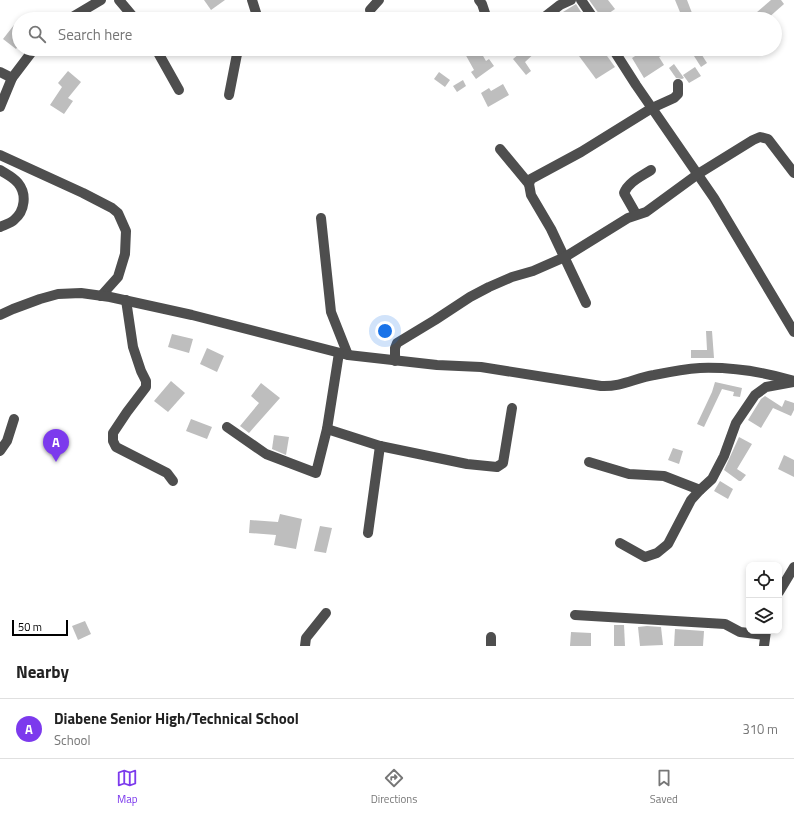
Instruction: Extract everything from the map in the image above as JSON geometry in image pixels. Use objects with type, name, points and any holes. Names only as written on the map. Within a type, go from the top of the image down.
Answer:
[{"type":"street","points":[[81,12],[101,0]]},
{"type":"street","points":[[119,0],[128,12]]},
{"type":"street","points":[[252,0],[256,12]]},
{"type":"street","points":[[370,10],[379,0]]},
{"type":"street","points":[[479,0],[485,12]]},
{"type":"street","points":[[551,12],[560,5],[571,0]]},
{"type":"street","points":[[581,0],[589,12]]},
{"type":"street","points":[[0,107],[12,78],[29,56]]},
{"type":"street","points":[[160,56],[179,90]]},
{"type":"street","points":[[229,95],[237,56]]},
{"type":"street","points":[[618,56],[714,198],[794,332]]},
{"type":"street","points":[[0,72],[12,78]]},
{"type":"street","points":[[529,184],[531,178],[580,152],[652,108],[674,98],[678,94],[678,84]]},
{"type":"street","points":[[395,361],[395,348],[397,343],[470,297],[512,276],[533,271],[565,257],[628,218],[636,214],[646,212],[698,174],[753,140],[760,137],[768,139],[794,173]]},
{"type":"street","points":[[500,148],[529,184],[531,195],[551,228],[586,303]]},
{"type":"street","points":[[0,155],[83,193],[112,208],[118,214],[126,231],[125,254],[118,277],[101,296]]},
{"type":"street","points":[[0,170],[12,177],[19,184],[24,198],[22,210],[14,221],[0,227]]},
{"type":"street","points":[[636,214],[624,193],[625,189],[651,170]]},
{"type":"street","points":[[228,428],[266,454],[316,473],[344,354],[331,312],[321,218]]},
{"type":"street","points":[[0,315],[40,298],[58,294],[81,293],[126,300],[235,325],[344,354],[395,361],[482,367],[601,386],[625,384],[644,377],[700,368],[748,371],[772,375],[794,382]]},
{"type":"street","points":[[126,300],[133,347],[141,371],[146,380],[146,387],[113,434],[113,441],[116,447],[167,473],[173,481]]},
{"type":"street","points":[[620,543],[645,556],[657,553],[668,544],[691,500],[712,478],[724,456],[736,423],[754,395],[766,387],[794,382]]},
{"type":"street","points":[[327,429],[380,446],[467,464],[497,467],[503,463],[512,408]]},
{"type":"street","points":[[0,451],[7,442],[14,419]]},
{"type":"street","points":[[368,533],[380,446]]},
{"type":"street","points":[[589,462],[629,474],[664,476],[700,490]]},
{"type":"street","points":[[782,587],[794,567]]},
{"type":"street","points":[[306,646],[306,638],[326,612]]},
{"type":"street","points":[[575,615],[725,624],[740,632],[746,632]]},
{"type":"street","points":[[764,646],[765,634]]},
{"type":"building","points":[[204,0],[225,0],[211,10]]},
{"type":"building","points":[[589,0],[608,0],[615,9],[611,12],[598,12]]},
{"type":"building","points":[[675,0],[687,0],[692,12],[680,12]]},
{"type":"building","points":[[771,0],[781,0],[784,4],[775,12],[757,12]]},
{"type":"building","points":[[576,4],[581,12],[563,12]]},
{"type":"building","points":[[12,28],[12,46],[3,39]]},
{"type":"building","points":[[466,56],[483,56],[486,61],[489,59],[494,66],[476,79],[471,72],[474,70]]},
{"type":"building","points":[[517,56],[531,56],[525,62],[531,71],[526,75],[513,59]]},
{"type":"building","points":[[579,56],[607,56],[615,67],[596,79]]},
{"type":"building","points":[[635,56],[661,56],[659,57],[664,65],[644,78],[632,58]]},
{"type":"building","points":[[694,56],[703,56],[707,63],[701,67]]},
{"type":"building","points":[[674,64],[684,78],[676,78],[669,68]]},
{"type":"building","points":[[695,67],[701,76],[689,83],[683,75]]},
{"type":"building","points":[[68,71],[81,82],[68,98],[73,101],[64,114],[50,105],[62,87],[58,83]]},
{"type":"building","points":[[439,72],[450,80],[445,87],[434,79]]},
{"type":"building","points":[[463,80],[466,86],[457,92],[453,86]]},
{"type":"building","points":[[503,84],[509,95],[488,107],[481,93],[489,88],[491,91]]},
{"type":"building","points":[[706,331],[712,331],[714,358],[691,358],[691,350],[707,350]]},
{"type":"building","points":[[172,334],[193,339],[189,353],[168,347]]},
{"type":"building","points":[[207,348],[224,356],[217,372],[200,364]]},
{"type":"building","points":[[171,381],[185,393],[168,412],[154,401]]},
{"type":"building","points":[[715,382],[742,388],[740,397],[733,396],[734,392],[722,389],[704,427],[697,424]]},
{"type":"building","points":[[261,383],[280,398],[249,433],[240,426],[259,403],[251,396]]},
{"type":"building","points":[[765,396],[782,407],[785,400],[794,403],[794,410],[791,416],[773,408],[761,428],[748,420],[761,399]]},
{"type":"building","points":[[191,419],[212,427],[207,439],[186,431]]},
{"type":"building","points":[[274,435],[289,437],[286,455],[272,449]]},
{"type":"building","points":[[739,437],[752,444],[737,469],[746,475],[741,481],[724,470]]},
{"type":"building","points":[[673,448],[683,451],[679,464],[668,460]]},
{"type":"building","points":[[784,455],[794,460],[794,477],[778,469]]},
{"type":"building","points":[[720,481],[733,489],[728,499],[714,491]]},
{"type":"building","points":[[280,514],[302,519],[296,549],[274,545],[276,535],[249,533],[250,520],[278,522]]},
{"type":"building","points":[[320,526],[332,528],[326,553],[314,551]]},
{"type":"building","points":[[85,621],[91,634],[78,640],[72,626]]},
{"type":"building","points":[[614,625],[624,625],[625,646],[614,646]]},
{"type":"building","points":[[638,627],[661,627],[663,645],[640,646]]},
{"type":"building","points":[[675,629],[704,631],[703,646],[674,646]]},
{"type":"building","points":[[571,632],[591,633],[591,646],[570,646]]},
{"type":"place","name":"Diabene Senior High/Technical School","points":[[56,462]]}]
